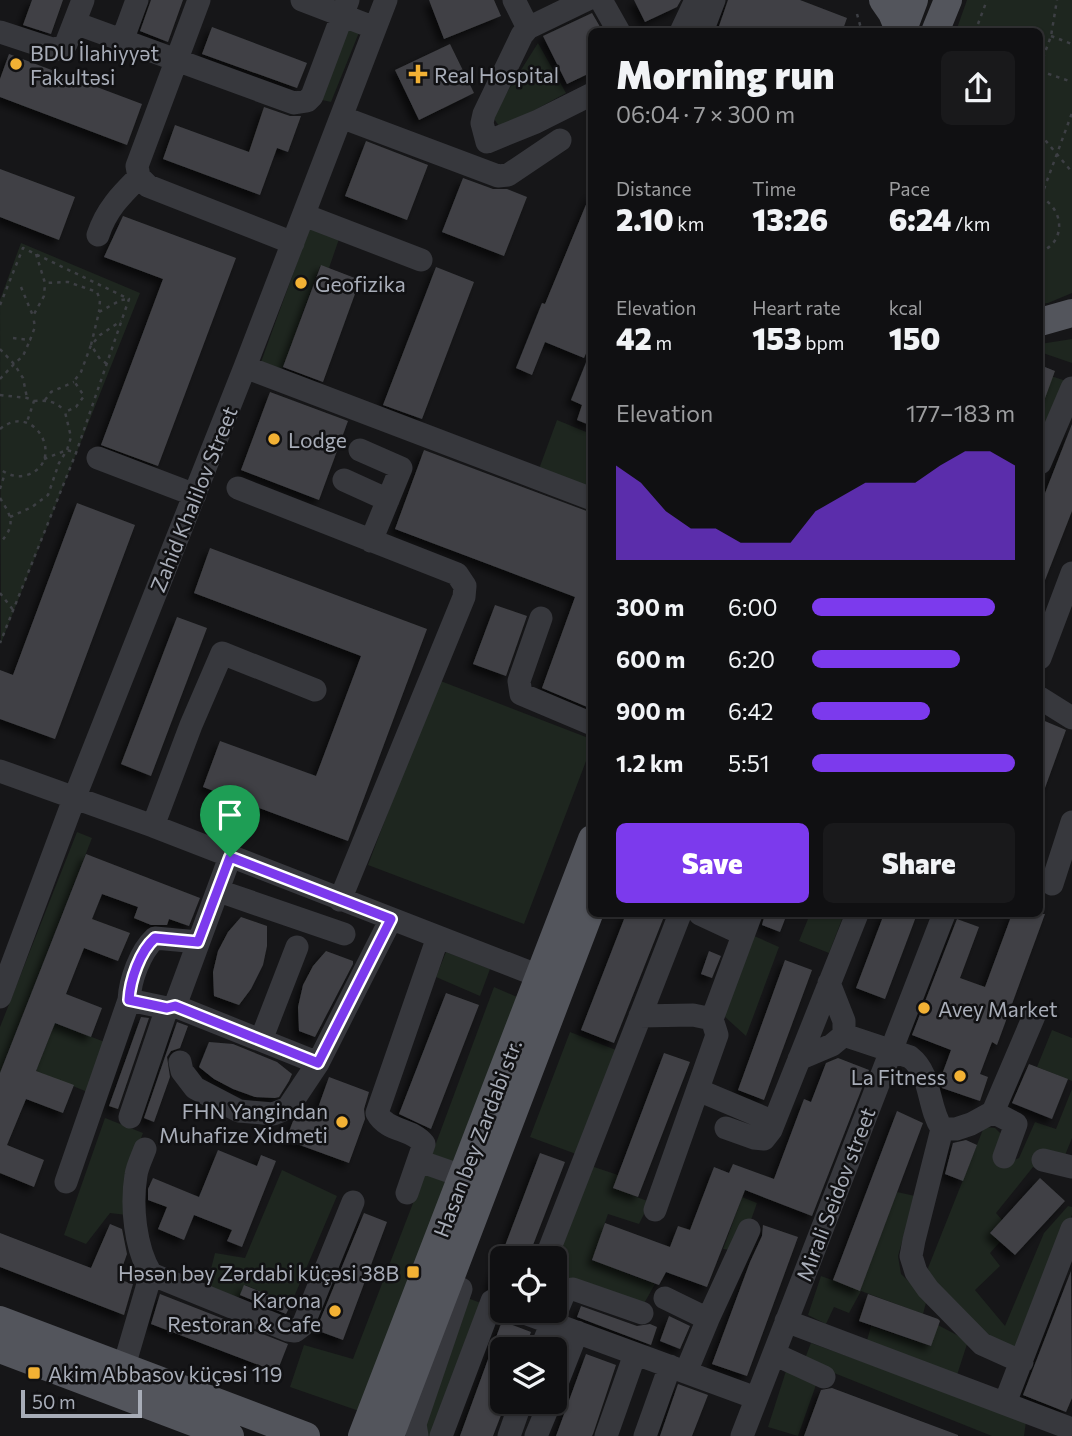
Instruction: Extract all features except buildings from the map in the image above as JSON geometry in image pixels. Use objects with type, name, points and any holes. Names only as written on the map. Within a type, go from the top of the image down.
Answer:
[{"type":"main road","points":[[883,0],[899,28]]},
{"type":"main road","points":[[903,28],[914,0]]},
{"type":"main road","points":[[926,28],[936,0]]},
{"type":"main road","points":[[937,28],[948,0]]},
{"type":"main road","points":[[1043,321],[1072,313]]},
{"type":"main road","name":"Hasan bey Zardabi str.","points":[[362,1436],[588,849]]},
{"type":"main road","name":"Hasan bey Zardabi str.","points":[[390,1436],[454,1287],[588,917]]},
{"type":"main road","points":[[0,1320],[119,1379],[220,1434]]},
{"type":"main road","points":[[0,1349],[119,1379],[306,1436]]},
{"type":"street","points":[[0,32],[55,50],[66,44],[83,0]]},
{"type":"street","points":[[122,41],[137,0]]},
{"type":"street","points":[[199,0],[136,166],[139,177],[148,186],[293,243]]},
{"type":"street","points":[[302,0],[345,8],[375,28]]},
{"type":"street","name":"Zahid Khalilov Street","points":[[0,997],[74,799],[245,367],[386,0]]},
{"type":"street","points":[[514,0],[528,28]]},
{"type":"street","points":[[601,0],[617,28]]},
{"type":"street","points":[[683,28],[696,0]]},
{"type":"street","points":[[704,28],[714,0]]},
{"type":"street","points":[[487,142],[482,123],[484,114],[522,34],[571,3]]},
{"type":"street","points":[[75,23],[294,103],[307,101],[312,96],[345,8]]},
{"type":"street","points":[[452,159],[588,96]]},
{"type":"street","points":[[341,117],[498,176],[508,175],[560,140]]},
{"type":"street","points":[[98,235],[113,202],[139,177]]},
{"type":"street","points":[[304,215],[421,260]]},
{"type":"street","points":[[245,367],[588,497]]},
{"type":"street","points":[[1043,456],[1072,388]]},
{"type":"street","points":[[360,450],[401,468],[371,541]]},
{"type":"street","points":[[87,456],[195,495]]},
{"type":"street","points":[[344,480],[388,500]]},
{"type":"street","points":[[237,488],[457,574],[465,586],[464,597],[341,900]]},
{"type":"street","points":[[1044,632],[1072,573]]},
{"type":"street","points":[[541,618],[519,681],[521,694],[588,722]]},
{"type":"street","points":[[153,827],[191,725],[222,653],[315,690]]},
{"type":"street","points":[[1043,700],[1072,718]]},
{"type":"street","points":[[0,771],[539,976]]},
{"type":"street","points":[[1052,884],[1072,822]]},
{"type":"street","points":[[130,1117],[230,857]]},
{"type":"street","points":[[219,891],[344,934]]},
{"type":"street","points":[[551,1246],[679,917]]},
{"type":"street","points":[[655,1210],[717,1035],[712,1019],[747,924],[714,917]]},
{"type":"street","points":[[726,1128],[764,1139],[774,1122],[857,917]]},
{"type":"street","name":"Mirali Seidov street","points":[[741,1436],[943,917]]},
{"type":"street","points":[[180,1062],[182,1071],[195,1088],[239,1111],[273,1114],[288,1108],[318,1063],[391,919]]},
{"type":"street","points":[[407,1193],[424,1143],[420,1138],[380,1120],[377,1113],[438,937]]},
{"type":"street","points":[[66,1182],[129,1000],[132,981],[147,945],[155,938],[198,942]]},
{"type":"street","points":[[261,1040],[297,947]]},
{"type":"street","points":[[829,983],[844,1021],[844,1035]]},
{"type":"street","points":[[129,1000],[171,1007],[318,1063]]},
{"type":"street","points":[[640,1016],[693,1015],[712,1019]]},
{"type":"street","points":[[942,1129],[956,1129],[993,1112],[1034,1017]]},
{"type":"street","points":[[844,1035],[910,1057],[923,1071],[936,1121],[942,1129]]},
{"type":"street","points":[[799,1059],[832,1045],[844,1035]]},
{"type":"street","points":[[698,1090],[774,1122]]},
{"type":"street","points":[[993,1112],[1016,1124],[1004,1157]]},
{"type":"street","points":[[942,1129],[911,1256],[916,1272],[928,1289],[982,1344],[1022,1362]]},
{"type":"street","points":[[145,1149],[136,1174],[135,1211],[144,1263],[151,1274],[288,1330],[295,1331],[303,1325],[353,1202]]},
{"type":"street","points":[[1043,1160],[1072,1167]]},
{"type":"street","points":[[419,1161],[462,1176]]},
{"type":"street","points":[[645,1436],[678,1369],[708,1319],[749,1230]]},
{"type":"street","points":[[1005,1403],[1072,1231]]},
{"type":"street","points":[[119,1379],[151,1274]]},
{"type":"street","points":[[417,1436],[415,1424],[454,1287],[490,1300]]},
{"type":"street","points":[[567,1291],[573,1289],[642,1313]]},
{"type":"street","points":[[665,1298],[708,1319]]},
{"type":"street","points":[[441,1436],[490,1320]]},
{"type":"street","points":[[786,1321],[1005,1403],[1070,1423]]},
{"type":"street","points":[[554,1323],[756,1398]]},
{"type":"street","points":[[567,1356],[576,1332]]},
{"type":"street","points":[[606,1436],[635,1354]]},
{"type":"street","points":[[774,1354],[824,1377]]},
{"type":"street","points":[[509,1436],[517,1414]]},
{"type":"street","points":[[536,1436],[545,1414]]},
{"type":"path","points":[[976,28],[987,0]]},
{"type":"path","points":[[1043,60],[1051,36],[1057,0]]},
{"type":"path","points":[[857,14],[861,28]]},
{"type":"path","points":[[1051,36],[1072,44]]},
{"type":"path","points":[[1043,70],[1072,82]]},
{"type":"path","points":[[1043,189],[1072,113]]},
{"type":"path","points":[[1043,137],[1072,172]]},
{"type":"path","points":[[1043,199],[1051,203],[1058,213],[1060,223],[1059,235],[1043,250]]},
{"type":"path","points":[[0,305],[23,248],[129,299]]},
{"type":"path","points":[[33,316],[44,296],[45,283],[36,254]]},
{"type":"path","points":[[45,283],[68,282],[97,292],[100,300],[91,345],[81,372],[69,386],[51,392],[45,400]]},
{"type":"path","points":[[0,379],[23,356],[35,327],[21,287]]},
{"type":"path","points":[[99,312],[121,300],[129,299]]},
{"type":"path","points":[[0,643],[87,456],[107,364],[129,299]]},
{"type":"path","points":[[91,345],[100,335],[122,321]]},
{"type":"path","points":[[13,338],[30,340]]},
{"type":"path","points":[[91,345],[100,359],[107,364]]},
{"type":"path","points":[[0,349],[23,378],[27,398]]},
{"type":"path","points":[[65,412],[76,407],[84,396],[74,381]]},
{"type":"path","points":[[0,396],[59,404],[65,412],[71,438],[48,495],[32,508],[10,516]]},
{"type":"path","points":[[27,423],[34,401]]},
{"type":"path","points":[[0,429],[12,423],[27,423],[41,434],[45,442],[43,460]]},
{"type":"path","points":[[0,469],[14,476],[31,473],[43,460],[67,450],[87,456]]},
{"type":"path","points":[[0,489],[5,473]]},
{"type":"path","points":[[0,498],[10,516],[11,525],[9,533],[0,543]]},
{"type":"path","points":[[0,593],[14,611]]},
{"type":"shaded area","points":[[967,0],[1072,0],[1072,293],[1048,303],[1043,304],[1043,28],[957,28]]},
{"type":"shaded area","points":[[347,20],[362,25],[331,102],[318,99]]},
{"type":"shaded area","points":[[538,43],[566,93],[509,124],[499,126],[492,116]]},
{"type":"shaded area","points":[[310,227],[339,239],[329,268],[320,266],[282,370],[261,362]]},
{"type":"shaded area","points":[[21,243],[140,293],[1,643],[0,300]]},
{"type":"shaded area","points":[[1072,339],[1072,363],[1043,353],[1043,344]]},
{"type":"shaded area","points":[[1048,375],[1066,381],[1043,438],[1043,386]]},
{"type":"shaded area","points":[[557,420],[588,433],[588,487],[539,469]]},
{"type":"shaded area","points":[[438,680],[588,738],[588,756],[524,924],[368,865]]},
{"type":"shaded area","points":[[77,832],[92,838],[0,1073],[0,1027]]},
{"type":"shaded area","points":[[809,917],[843,917],[829,953],[799,941]]},
{"type":"shaded area","points":[[752,935],[779,947],[746,1036],[724,1016]]},
{"type":"shaded area","points":[[446,952],[490,969],[480,996],[436,977]]},
{"type":"shaded area","points":[[494,987],[517,997],[453,1162],[432,1154]]},
{"type":"shaded area","points":[[55,1023],[110,1044],[90,1093],[36,1071]]},
{"type":"shaded area","points":[[1052,1030],[1072,1038],[1072,1081],[1037,1067]]},
{"type":"shaded area","points":[[570,1032],[616,1050],[576,1154],[530,1137]]},
{"type":"shaded area","points":[[1072,1089],[1072,1138],[1057,1175],[1033,1167],[996,1213],[1002,1220],[990,1233],[1000,1242],[990,1253],[1000,1266],[975,1290],[1005,1326],[1044,1233],[1068,1206],[1072,1207],[1072,1215],[1018,1352],[990,1339],[930,1279],[928,1268],[984,1127],[995,1128],[1003,1136],[1007,1163],[1019,1158],[1035,1122],[1056,1129]]},
{"type":"shaded area","points":[[105,1118],[143,1133],[129,1170],[135,1216],[110,1213],[86,1244],[64,1235]]},
{"type":"shaded area","points":[[591,1166],[618,1175],[613,1188],[650,1202],[639,1224],[608,1214],[592,1260],[655,1284],[642,1307],[567,1278],[567,1246],[560,1246]]},
{"type":"shaded area","points":[[282,1170],[337,1196],[291,1304],[245,1285],[238,1300],[206,1289],[215,1253],[245,1258]]},
{"type":"shaded area","points":[[425,1172],[451,1181],[362,1412],[290,1387],[304,1345],[353,1359]]},
{"type":"shaded area","points":[[897,1192],[915,1196],[898,1256],[901,1274],[927,1299],[923,1314],[861,1291],[849,1313],[834,1307],[826,1324],[808,1315],[821,1276],[860,1290]]},
{"type":"shaded area","points":[[742,1197],[757,1203],[740,1251],[723,1249]]},
{"type":"shaded area","points":[[457,1294],[490,1306],[490,1319],[447,1436],[429,1436],[407,1428]]},
{"type":"shaded area","points":[[938,1325],[968,1341],[957,1375],[866,1344],[871,1326],[930,1346]]},
{"type":"shaded area","points":[[811,1343],[1026,1421],[1024,1436],[992,1436],[804,1361]]},
{"type":"shaded area","points":[[786,1371],[817,1382],[798,1436],[768,1427]]},
{"type":"place","name":"BDU İlahiyyət Fakultəsi","points":[[16,64]]},
{"type":"place","name":"Real Hospital","points":[[418,74]]},
{"type":"place","name":"Geofizika","points":[[301,283]]},
{"type":"place","name":"Lodge","points":[[274,439]]},
{"type":"place","name":"Avey Market","points":[[924,1008]]},
{"type":"place","name":"La Fitness","points":[[960,1076]]},
{"type":"place","name":"FHN Yangindan Muhafize Xidmeti","points":[[342,1122]]},
{"type":"place","name":"Həsən bəy Zərdabi küçəsi 38B","points":[[413,1272]]},
{"type":"place","name":"Karona Restoran & Cafe","points":[[335,1311]]},
{"type":"place","name":"Akim Abbasov küçəsi 119","points":[[34,1373]]},
{"type":"route","points":[[230,857],[391,919],[318,1063],[175,1006],[167,1008],[129,1000],[132,981],[147,945],[155,938],[198,942],[230,857]]}]
